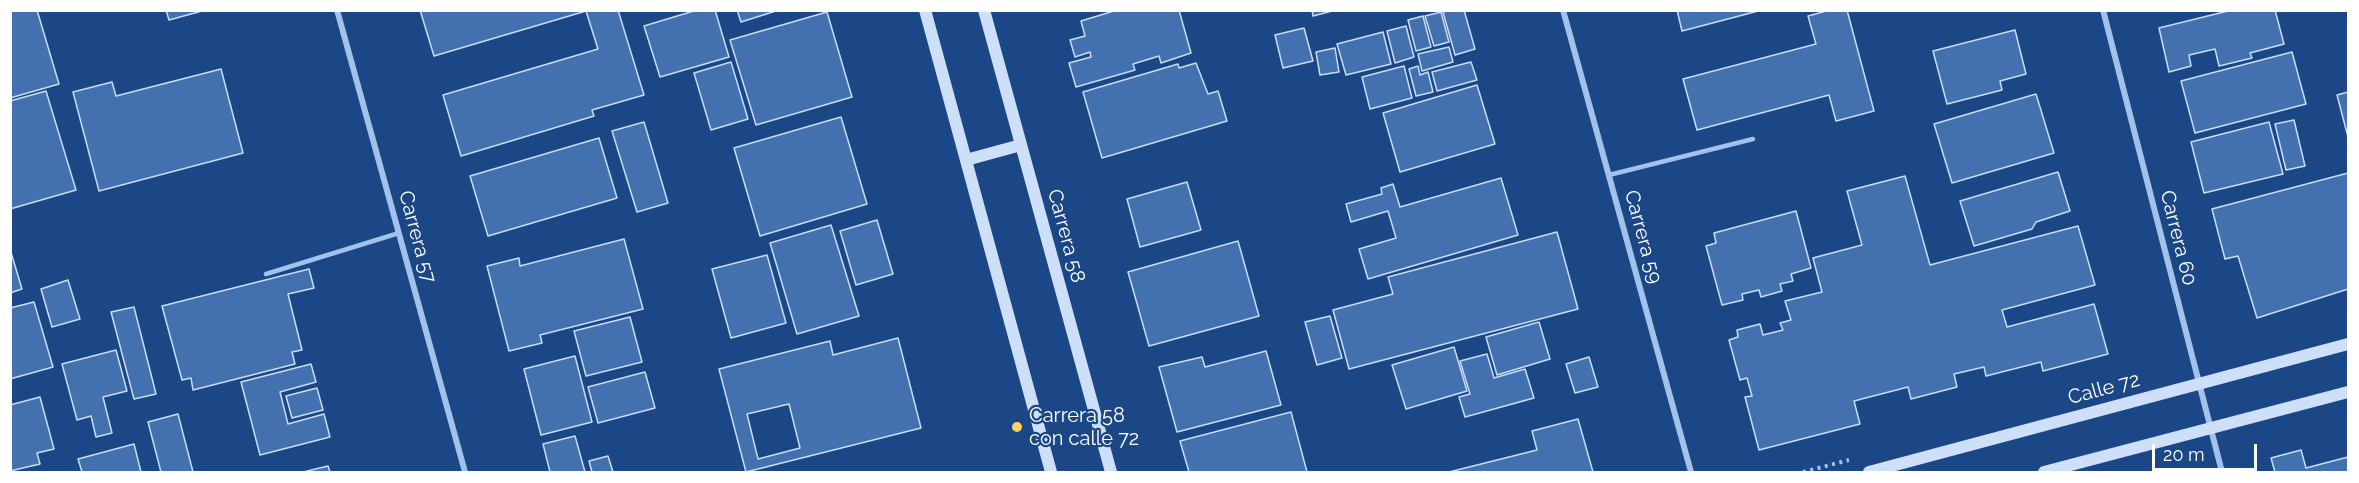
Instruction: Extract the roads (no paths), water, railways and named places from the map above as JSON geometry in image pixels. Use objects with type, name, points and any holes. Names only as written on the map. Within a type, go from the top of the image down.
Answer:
[{"type":"street","name":"Carrera 57","points":[[337,10],[465,472]]},
{"type":"street","points":[[925,10],[1052,472]]},
{"type":"street","name":"Carrera 58","points":[[984,10],[1111,472]]},
{"type":"street","name":"Carrera 59","points":[[1563,10],[1691,472]]},
{"type":"street","name":"Carrera 60","points":[[2103,10],[2222,472]]},
{"type":"street","points":[[966,159],[1021,145]]},
{"type":"street","name":"Calle 72","points":[[1869,472],[2349,344]]},
{"type":"street","points":[[2043,472],[2349,392]]},
{"type":"lane","points":[[1609,175],[1753,139]]},
{"type":"lane","points":[[266,274],[399,233]]},
{"type":"place","name":"Carrera 58 con calle 72","points":[[1017,427]]}]
